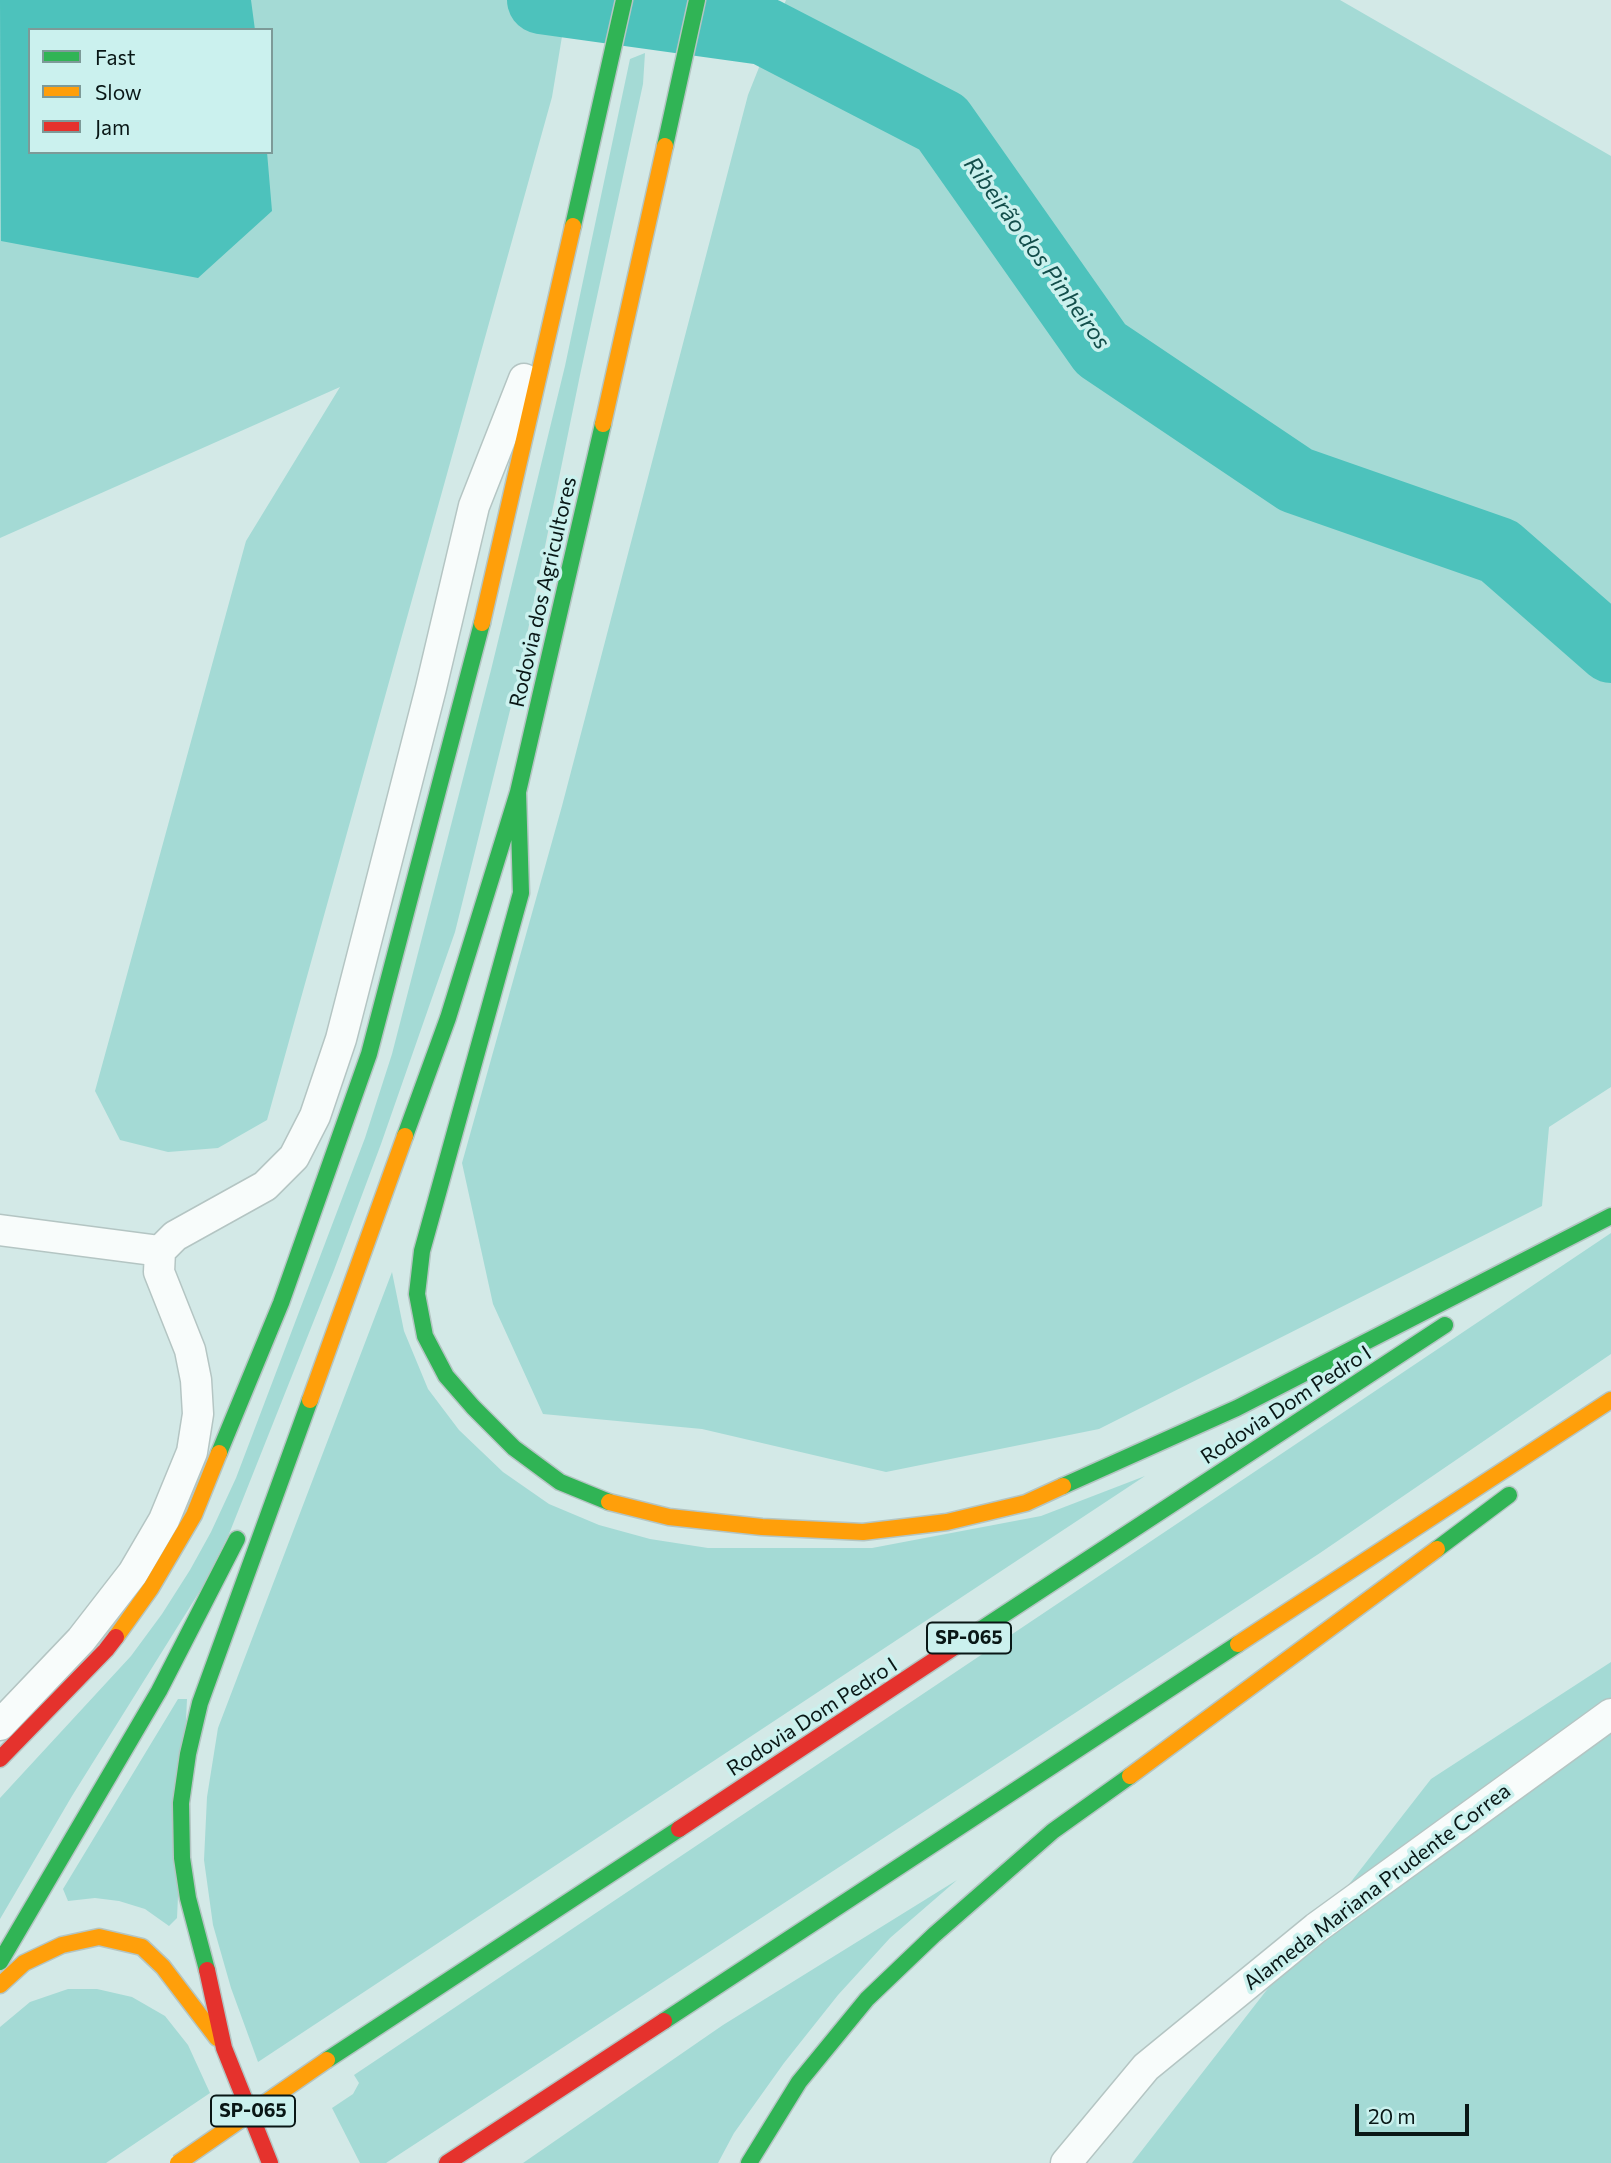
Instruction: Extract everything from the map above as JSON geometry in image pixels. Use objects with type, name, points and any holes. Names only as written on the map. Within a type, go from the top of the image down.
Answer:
[{"type":"main road","points":[[0,1759],[106,1650],[151,1588],[194,1516],[281,1303],[327,1175],[369,1054],[473,664],[624,0]]},
{"type":"main road","name":"Rodovia dos Agricultores","points":[[389,1183],[448,1018],[518,792],[578,538],[696,0]]},
{"type":"main road","points":[[518,792],[521,893],[422,1251],[417,1294],[425,1336],[446,1376],[473,1408],[514,1448],[560,1482],[603,1500],[669,1517],[762,1527],[863,1532],[947,1522],[1026,1503],[1237,1408],[1611,1216]]},
{"type":"main road","points":[[267,1471],[389,1183]]},
{"type":"main road","points":[[270,2163],[224,2048],[206,1963],[188,1898],[182,1858],[181,1803],[188,1754],[200,1703],[389,1183]]},
{"type":"main road","points":[[1494,1293],[1611,1216]]},
{"type":"main road","name":"Rodovia Dom Pedro I","points":[[178,2163],[327,2060],[1459,1316]]},
{"type":"main road","points":[[447,2163],[1611,1400]]},
{"type":"main road","points":[[1579,1440],[1611,1414]]},
{"type":"main road","points":[[749,2163],[799,2082],[867,2000],[934,1935],[1053,1831],[1200,1726],[1525,1483]]},
{"type":"main road","points":[[0,1962],[159,1691],[246,1521]]},
{"type":"main road","points":[[0,1985],[24,1963],[62,1945],[99,1937],[142,1947],[163,1967],[224,2048]]},
{"type":"street","points":[[0,1725],[81,1640],[132,1573],[164,1520],[192,1452],[198,1415],[196,1380],[190,1350],[159,1272],[160,1251],[175,1236],[265,1186],[294,1157],[315,1116],[341,1039],[431,688],[474,506],[559,291]]},
{"type":"street","points":[[0,1230],[160,1251]]},
{"type":"street","name":"Alameda Mariana Prudente Correa","points":[[1066,2163],[1146,2067],[1316,1928],[1611,1714]]},
{"type":"shaded area","points":[[0,0],[568,0],[552,97],[267,1120],[218,1148],[168,1152],[120,1140],[95,1091],[246,541],[340,387],[0,538]]},
{"type":"shaded area","points":[[786,0],[1340,0],[1611,156],[1611,1087],[1549,1127],[1542,1206],[1099,1429],[886,1472],[702,1429],[543,1414],[493,1304],[462,1163],[562,806],[748,95]]},
{"type":"shaded area","points":[[645,53],[643,84],[519,674],[455,932],[334,1270],[229,1534],[203,1586],[72,1796],[0,1919],[0,1798],[131,1656],[190,1570],[236,1478],[365,1138],[392,1054],[491,670],[565,366],[630,59]]},
{"type":"shaded area","points":[[1611,1233],[1611,1354],[1320,1553],[386,2163],[360,2163],[332,2108],[353,2094],[359,2083],[354,2075]]},
{"type":"shaded area","points":[[392,1272],[404,1331],[428,1389],[459,1430],[503,1472],[549,1504],[599,1525],[650,1539],[708,1548],[872,1548],[1041,1516],[1145,1476],[258,2062],[231,1988],[213,1925],[204,1860],[207,1797],[218,1728]]},
{"type":"shaded area","points":[[1611,1662],[1611,2163],[1132,2163],[1431,1779]]},
{"type":"shaded area","points":[[178,1699],[187,1699],[177,1918],[169,1926],[145,1909],[119,1901],[95,1898],[68,1901],[63,1889]]},
{"type":"shaded area","points":[[957,1880],[890,1938],[838,1995],[784,2063],[734,2133],[718,2163],[523,2163],[723,2025]]},
{"type":"shaded area","points":[[68,1989],[97,1989],[132,1997],[165,2016],[188,2045],[210,2093],[106,2163],[0,2163],[0,2027],[30,2002]]},
{"type":"water","points":[[0,0],[251,0],[255,28],[28,28],[28,154],[267,154],[272,211],[198,278],[1,241]]},
{"type":"waterway","name":"Ribeirão dos Pinheiros","points":[[541,0],[764,31],[942,123],[1101,349],[1296,480],[1499,551],[1611,649]]},
{"type":"traffic: fast","points":[[573,226],[624,0]]},
{"type":"traffic: fast","points":[[665,146],[697,0]]},
{"type":"traffic: fast","points":[[405,1136],[448,1018],[518,792],[603,424]]},
{"type":"traffic: fast","points":[[219,1453],[281,1303],[369,1054],[482,623]]},
{"type":"traffic: fast","points":[[518,792],[521,893],[422,1251],[417,1294],[425,1336],[446,1376],[473,1407],[514,1448],[560,1482],[609,1502]]},
{"type":"traffic: fast","points":[[1063,1486],[1237,1408],[1611,1216]]},
{"type":"traffic: fast","points":[[977,1632],[1445,1325]]},
{"type":"traffic: fast","points":[[207,1970],[188,1898],[182,1858],[181,1803],[188,1754],[200,1703],[310,1400]]},
{"type":"traffic: fast","points":[[1437,1549],[1509,1495]]},
{"type":"traffic: fast","points":[[0,1962],[159,1691],[237,1539]]},
{"type":"traffic: fast","points":[[664,2021],[1238,1644]]},
{"type":"traffic: fast","points":[[749,2163],[799,2082],[867,1999],[934,1935],[1053,1831],[1130,1776]]},
{"type":"traffic: fast","points":[[327,2060],[679,1829]]},
{"type":"traffic: slow","points":[[603,424],[665,146]]},
{"type":"traffic: slow","points":[[482,623],[573,226]]},
{"type":"traffic: slow","points":[[310,1400],[405,1136]]},
{"type":"traffic: slow","points":[[1238,1644],[1611,1400]]},
{"type":"traffic: slow","points":[[116,1637],[151,1588],[194,1515],[219,1453]]},
{"type":"traffic: slow","points":[[609,1502],[669,1517],[762,1527],[863,1532],[947,1522],[1026,1503],[1063,1486]]},
{"type":"traffic: slow","points":[[1130,1776],[1437,1549]]},
{"type":"traffic: slow","points":[[0,1985],[24,1963],[62,1945],[99,1937],[142,1947],[163,1967],[217,2038]]},
{"type":"traffic: slow","points":[[178,2163],[327,2060]]},
{"type":"traffic: jam","points":[[679,1829],[977,1632]]},
{"type":"traffic: jam","points":[[0,1759],[116,1637]]},
{"type":"traffic: jam","points":[[207,1970],[224,2048],[270,2163]]},
{"type":"traffic: jam","points":[[447,2163],[664,2021]]}]
